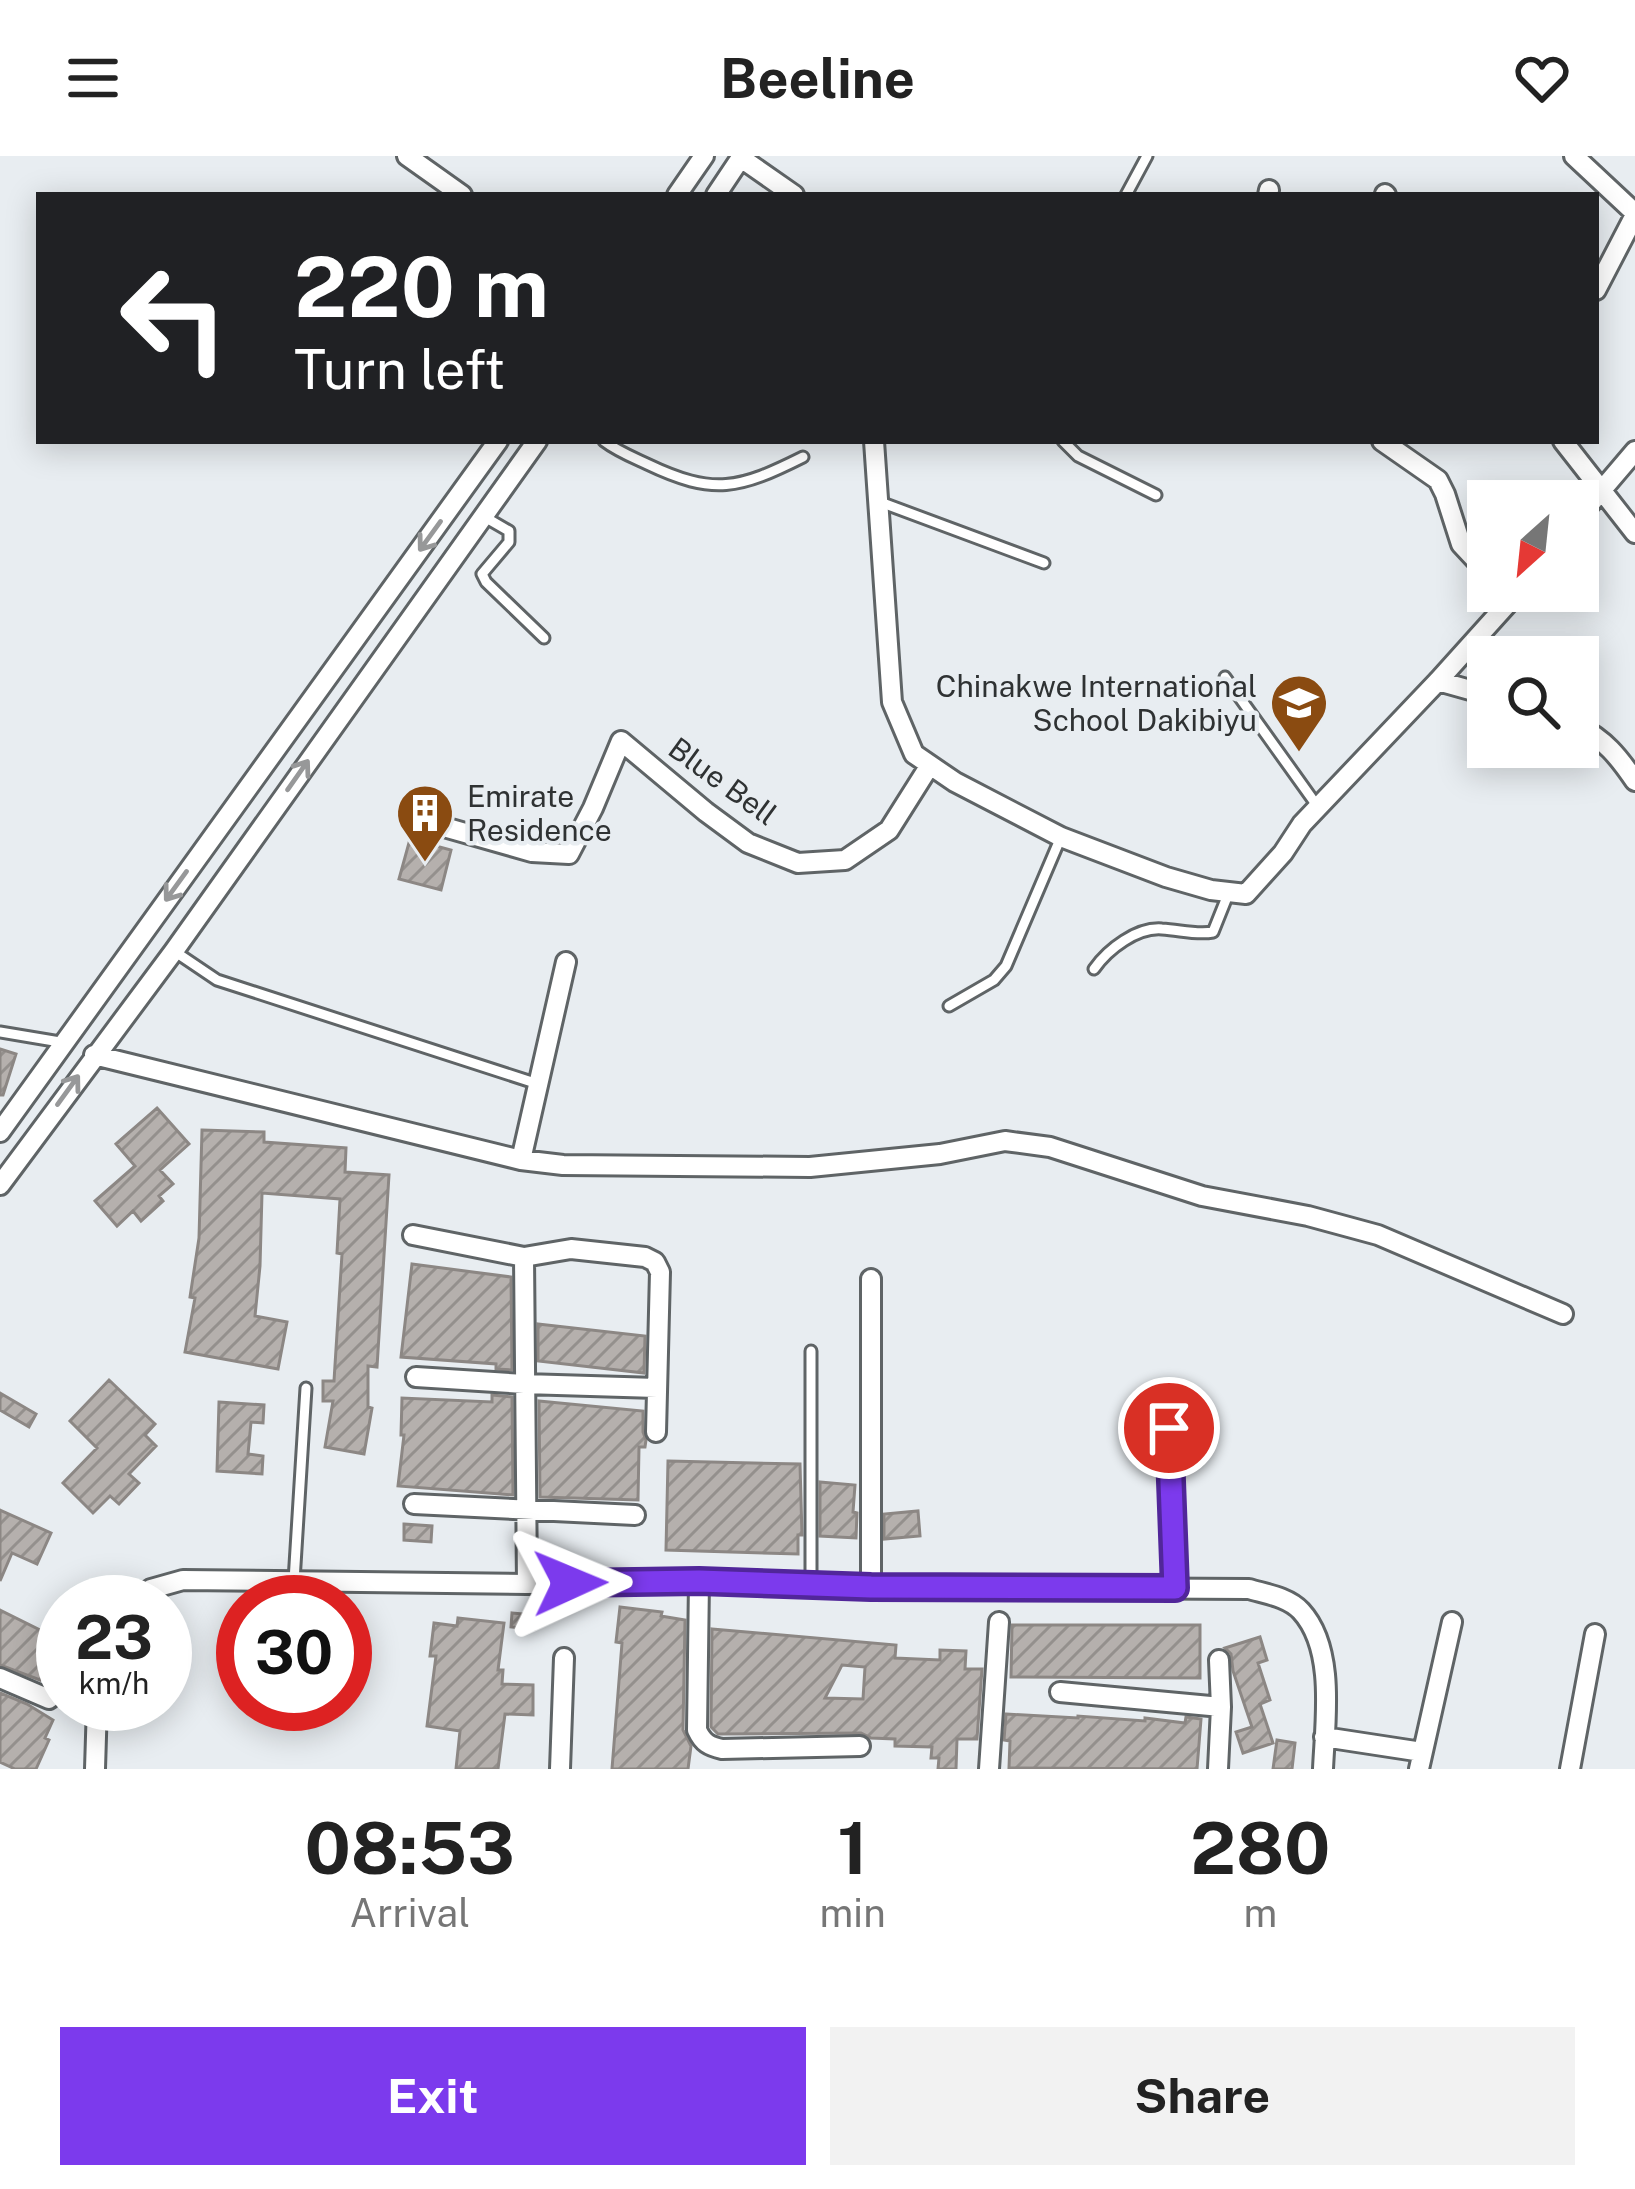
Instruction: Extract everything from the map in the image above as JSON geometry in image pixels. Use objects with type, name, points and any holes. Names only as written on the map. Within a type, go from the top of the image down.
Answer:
[{"type":"street","points":[[407,156],[458,192]]},
{"type":"street","points":[[678,192],[704,156]]},
{"type":"street","points":[[1574,156],[1635,214],[1599,284]]},
{"type":"street","points":[[719,192],[742,157],[790,192]]},
{"type":"street","points":[[690,176],[713,192]]},
{"type":"street","points":[[0,1132],[496,444]]},
{"type":"street","points":[[0,1185],[535,444]]},
{"type":"street","points":[[874,444],[892,702],[914,754],[955,782],[1061,837],[1211,890],[1246,894],[1283,854],[1302,824],[1498,612]]},
{"type":"street","points":[[1386,444],[1438,480],[1467,550]]},
{"type":"street","points":[[1565,444],[1635,533]]},
{"type":"street","points":[[1599,492],[1635,451]]},
{"type":"street","points":[[1438,681],[1467,689]]},
{"type":"street","points":[[1599,737],[1635,781]]},
{"type":"street","name":"Blue Bell","points":[[444,827],[532,852],[569,854],[621,741],[748,843],[798,863],[844,860],[889,830],[930,765]]},
{"type":"street","points":[[521,1160],[566,962]]},
{"type":"street","points":[[94,1055],[521,1160],[563,1165],[810,1167],[940,1154],[1005,1141],[1050,1147],[1202,1196],[1378,1235],[1563,1314]]},
{"type":"street","points":[[413,1235],[524,1257],[571,1249],[655,1262],[660,1272],[656,1432]]},
{"type":"street","points":[[524,1257],[527,1584]]},
{"type":"street","points":[[871,1279],[871,1587]]},
{"type":"street","points":[[416,1376],[657,1388]]},
{"type":"street","points":[[413,1504],[635,1515]]},
{"type":"street","points":[[699,1581],[701,1740],[722,1749],[860,1746]]},
{"type":"street","points":[[372,1582],[699,1581],[1249,1589],[1283,1598],[1301,1611],[1317,1641],[1327,1671],[1323,1769]]},
{"type":"street","points":[[989,1769],[999,1622]]},
{"type":"street","points":[[1324,1737],[1420,1761],[1452,1622]]},
{"type":"street","points":[[1570,1769],[1595,1634]]},
{"type":"street","points":[[560,1769],[564,1658]]},
{"type":"street","points":[[1218,1769],[1219,1660]]},
{"type":"street","points":[[0,1678],[36,1693]]},
{"type":"street","points":[[1060,1692],[1221,1706]]},
{"type":"street","points":[[94,1769],[96,1731]]},
{"type":"lane","points":[[1128,192],[1147,156]]},
{"type":"lane","points":[[610,444],[704,486],[749,482],[803,457]]},
{"type":"lane","points":[[1067,444],[1078,456],[1156,495]]},
{"type":"lane","points":[[877,501],[1044,563]]},
{"type":"lane","points":[[483,516],[509,531],[508,542],[482,574],[544,638]]},
{"type":"lane","points":[[1225,677],[1318,807]]},
{"type":"lane","points":[[949,1006],[994,980],[1006,966],[1061,837]]},
{"type":"lane","points":[[1094,969],[1118,944],[1155,928],[1213,932],[1229,892]]},
{"type":"lane","points":[[173,951],[218,980],[538,1084]]},
{"type":"lane","points":[[0,1032],[66,1043]]},
{"type":"lane","points":[[811,1351],[811,1586]]},
{"type":"lane","points":[[294,1575],[306,1388]]},
{"type":"lane","points":[[1169,1428],[1175,1588]]},
{"type":"building","name":"Emirate Residence","points":[[410,839],[451,850],[441,890],[399,879]]},
{"type":"building","points":[[0,1049],[16,1054],[3,1095],[0,1095]]},
{"type":"building","points":[[157,1108],[189,1144],[160,1170],[173,1184],[159,1196],[163,1201],[141,1221],[133,1211],[117,1226],[95,1201],[135,1166],[116,1144]]},
{"type":"building","points":[[202,1130],[264,1132],[264,1142],[346,1148],[345,1172],[389,1175],[377,1367],[368,1366],[368,1407],[372,1408],[364,1454],[325,1447],[333,1401],[323,1401],[323,1381],[334,1381],[342,1254],[337,1253],[340,1199],[262,1193],[255,1316],[287,1322],[278,1369],[185,1352],[195,1298],[190,1297],[199,1238]]},
{"type":"building","points":[[412,1264],[511,1277],[512,1370],[496,1369],[496,1364],[401,1357]]},
{"type":"building","points":[[538,1324],[645,1336],[644,1373],[538,1361]]},
{"type":"building","points":[[109,1380],[155,1424],[145,1435],[156,1446],[129,1474],[139,1483],[119,1504],[110,1496],[93,1513],[63,1483],[97,1448],[70,1421]]},
{"type":"building","points":[[0,1393],[36,1414],[29,1427],[0,1410]]},
{"type":"building","points":[[492,1395],[512,1397],[513,1495],[398,1486],[404,1435],[402,1398],[492,1402]]},
{"type":"building","points":[[539,1401],[643,1411],[646,1440],[645,1447],[639,1447],[638,1500],[540,1497]]},
{"type":"building","points":[[219,1402],[264,1405],[263,1423],[251,1422],[248,1454],[263,1456],[262,1474],[217,1471]]},
{"type":"building","points":[[668,1461],[800,1464],[798,1554],[666,1550]]},
{"type":"building","points":[[820,1482],[855,1485],[856,1538],[820,1536]]},
{"type":"building","points":[[0,1510],[51,1533],[37,1564],[12,1553],[0,1581]]},
{"type":"building","points":[[918,1511],[920,1536],[884,1539],[884,1514]]},
{"type":"building","points":[[404,1524],[432,1526],[431,1542],[404,1540]]},
{"type":"building","points":[[620,1607],[685,1620],[683,1730],[691,1746],[688,1769],[612,1769],[622,1643],[616,1642]]},
{"type":"building","points":[[0,1610],[36,1628],[36,1678],[0,1665]]},
{"type":"building","points":[[512,1613],[535,1615],[534,1629],[511,1627]]},
{"type":"building","points":[[458,1618],[504,1623],[498,1670],[503,1670],[502,1684],[533,1685],[533,1715],[505,1714],[498,1769],[456,1769],[460,1731],[427,1726],[436,1656],[430,1656],[434,1623],[457,1626]]},
{"type":"building","points":[[1012,1625],[1200,1625],[1200,1678],[1011,1677]]},
{"type":"building","points":[[712,1629],[896,1645],[895,1658],[940,1660],[940,1650],[966,1651],[965,1669],[982,1669],[977,1739],[957,1739],[956,1769],[938,1769],[939,1758],[931,1758],[932,1747],[895,1746],[895,1739],[861,1733],[718,1734],[711,1727]],"holes":[[[842,1665],[865,1667],[863,1699],[825,1698]]]},
{"type":"building","points":[[1260,1637],[1267,1660],[1258,1663],[1270,1700],[1260,1704],[1273,1743],[1243,1753],[1236,1732],[1252,1727],[1231,1654],[1225,1648]]},
{"type":"building","points":[[0,1693],[36,1710],[36,1731],[48,1731],[45,1738],[49,1740],[36,1769],[15,1769],[0,1762]]},
{"type":"building","points":[[1006,1714],[1185,1723],[1186,1717],[1201,1719],[1197,1769],[1009,1768]]},
{"type":"building","points":[[1277,1740],[1295,1743],[1292,1769],[1273,1769]]},
{"type":"place","name":"Chinakwe International School Dakibiyu","points":[[1299,754]]},
{"type":"place","name":"Emirate Residence","points":[[425,864]]},
{"type":"route","points":[[570,1583],[1175,1588],[1169,1428]]}]
